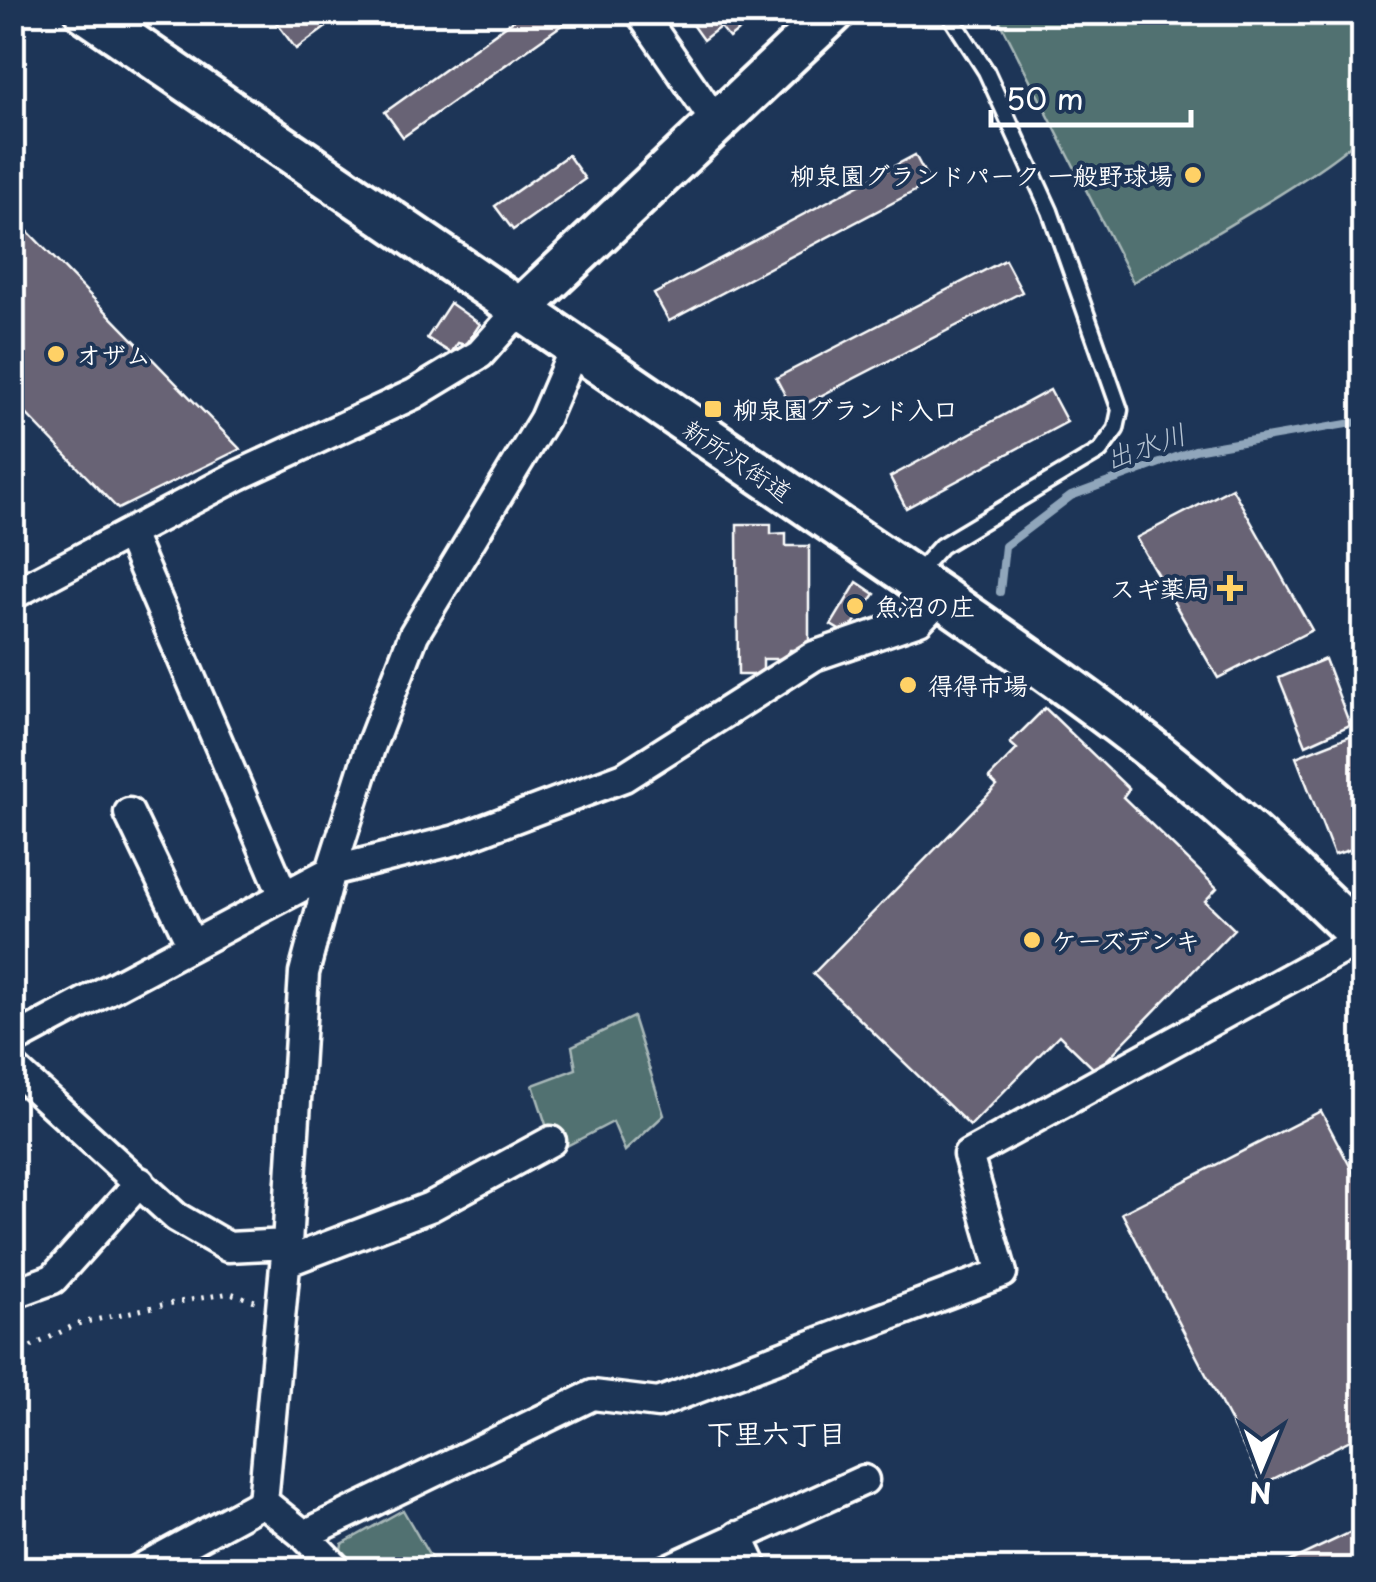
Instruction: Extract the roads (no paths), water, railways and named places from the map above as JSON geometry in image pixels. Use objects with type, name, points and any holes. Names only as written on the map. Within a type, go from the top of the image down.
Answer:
[{"type":"street","name":"新所沢街道","points":[[86,12],[927,588],[1168,763],[1245,828],[1363,939]]},
{"type":"street","points":[[640,12],[718,124]]},
{"type":"street","points":[[16,586],[414,394],[480,354],[520,308],[834,12]]},
{"type":"street","points":[[263,1502],[287,1253],[304,973],[330,871],[370,748],[414,634],[544,419],[574,348]]},
{"type":"street","points":[[129,534],[284,896]]},
{"type":"street","points":[[12,1040],[330,871],[456,840],[624,777],[814,656],[919,620],[927,588]]},
{"type":"street","points":[[130,813],[192,944]]},
{"type":"street","points":[[304,1534],[593,1395],[658,1403],[1002,1273],[968,1155],[1363,939]]},
{"type":"street","points":[[12,1066],[176,1217],[228,1246],[287,1253],[430,1207],[551,1141]]},
{"type":"street","points":[[12,1294],[53,1279],[140,1182]]},
{"type":"street","points":[[666,1570],[864,1480]]},
{"type":"street","points":[[263,1502],[304,1534],[338,1570]]},
{"type":"street","points":[[138,1570],[169,1562],[263,1502]]},
{"type":"street","points":[[738,1536],[754,1570]]},
{"type":"lane","points":[[927,588],[941,546],[1100,451],[1116,429],[1120,410],[1050,211],[986,71],[948,12]]},
{"type":"waterway","name":"出水川","points":[[1000,592],[1005,546],[1071,496],[1195,450],[1364,421]]},
{"type":"place","name":"柳泉園グランドパーク 一般野球場","points":[[1193,175]]},
{"type":"place","name":"オザム","points":[[56,354]]},
{"type":"place","name":"柳泉園グランド入口","points":[[713,409]]},
{"type":"place","name":"スギ薬局","points":[[1230,588]]},
{"type":"place","name":"魚沼の庄","points":[[855,606]]},
{"type":"place","name":"得得市場","points":[[908,685]]},
{"type":"place","name":"ケーズデンキ","points":[[1032,940]]},
{"type":"district","name":"下里六丁目","points":[[776,1432]]}]
